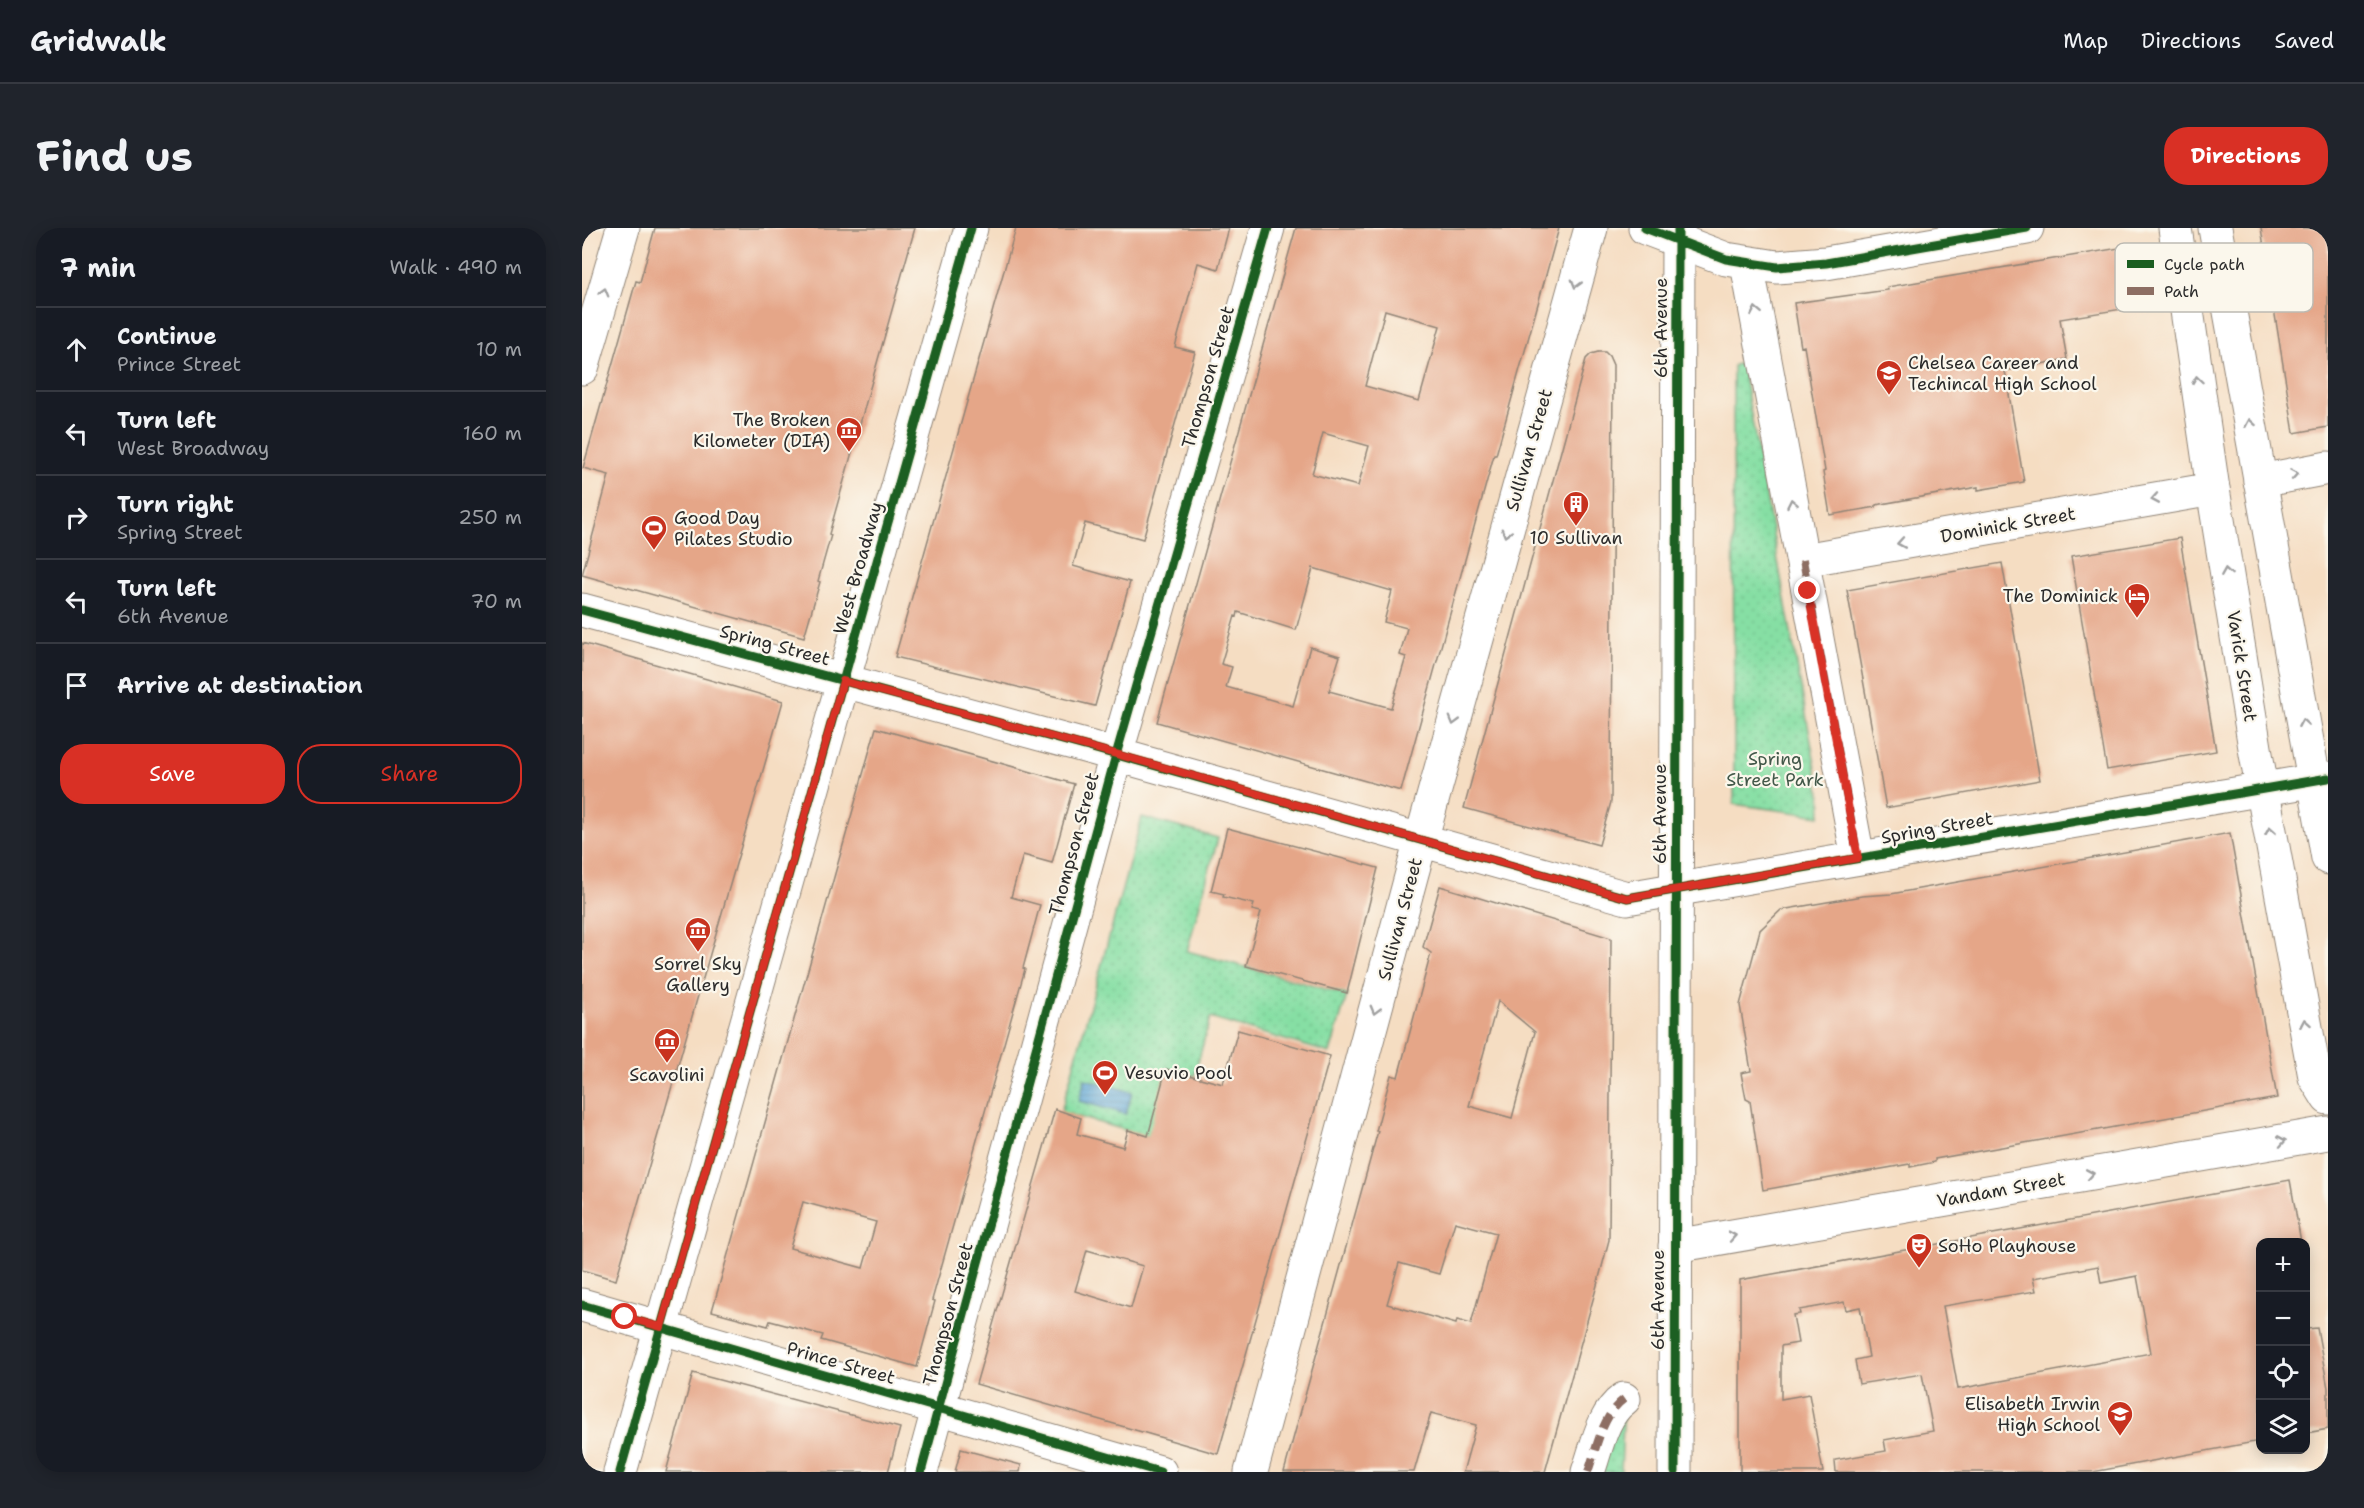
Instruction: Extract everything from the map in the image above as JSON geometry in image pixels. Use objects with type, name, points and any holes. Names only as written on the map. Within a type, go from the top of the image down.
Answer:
[{"type":"street","points":[[582,368],[623,228]]},
{"type":"street","name":"West Broadway","points":[[620,1472],[971,228]]},
{"type":"street","name":"Thompson Street","points":[[921,1472],[1116,754],[1268,228]]},
{"type":"street","name":"Sullivan Street","points":[[1251,1472],[1421,841],[1592,228]]},
{"type":"street","points":[[1646,228],[1678,234],[1726,259],[1777,267],[1826,263],[2026,228]]},
{"type":"street","name":"Varick Street","points":[[2175,228],[2177,243]]},
{"type":"street","points":[[2214,228],[2217,243]]},
{"type":"street","name":"6th Avenue","points":[[1675,1472],[1678,234]]},
{"type":"street","points":[[1747,264],[1858,858]]},
{"type":"street","name":"Varick Street","points":[[2187,312],[2213,489],[2262,788],[2315,1077],[2328,1098]]},
{"type":"street","points":[[2229,312],[2260,481],[2321,779],[2328,858]]},
{"type":"street","points":[[2260,481],[2328,468]]},
{"type":"street","name":"Dominick Street","points":[[1803,560],[2213,489]]},
{"type":"street","name":"Spring Street","points":[[582,610],[1116,754],[1627,898],[2321,779]]},
{"type":"street","name":"Vandam Street","points":[[1675,1246],[2328,1133]]},
{"type":"street","name":"Prince Street","points":[[582,1305],[1160,1472]]},
{"type":"street","points":[[1588,1472],[1607,1418],[1614,1406],[1624,1399]]},
{"type":"green space","name":"Spring Street Park","points":[[1742,365],[1822,802],[1820,816],[1734,804],[1733,366]]},
{"type":"green space","points":[[1142,817],[1218,838],[1187,951],[1347,995],[1330,1053],[1210,1018],[1176,1144],[1061,1112]]},
{"type":"green space","points":[[1624,1399],[1621,1472],[1588,1472]]},
{"type":"water","name":"Vesuvio Pool","points":[[1085,1079],[1132,1092],[1126,1114],[1079,1101]]},
{"type":"building","points":[[655,228],[915,228],[829,534],[831,535],[818,581],[820,582],[804,637],[582,575],[609,475],[583,468],[636,281],[640,282]]},
{"type":"building","points":[[1016,228],[1229,228],[1218,269],[1198,263],[1175,347],[1195,352],[1143,539],[1085,523],[1073,566],[1130,582],[1095,706],[895,657]]},
{"type":"building","points":[[1296,228],[1559,228],[1401,791],[1157,722]],"holes":[[[1385,310],[1440,326],[1419,401],[1365,386]],[[1323,433],[1369,446],[1358,486],[1312,474]],[[1313,568],[1392,591],[1384,622],[1407,628],[1400,655],[1406,657],[1391,708],[1329,691],[1340,656],[1310,647],[1293,706],[1226,687],[1232,667],[1221,664],[1238,612],[1296,630]]]},
{"type":"building","points":[[2261,228],[2328,228],[2328,427],[2294,433],[2275,312],[2313,312],[2313,243],[2263,243]]},
{"type":"building","points":[[2115,249],[2115,310],[2060,319],[2067,359],[2005,371],[2024,482],[1978,490],[1978,487],[1830,515],[1804,346],[1801,347],[1794,303],[1888,290],[1887,287]]},
{"type":"building","points":[[1598,352],[1605,352],[1613,365],[1611,802],[1599,845],[1464,808],[1586,359]]},
{"type":"building","name":"The Dominick","points":[[2180,538],[2216,751],[2107,770],[2071,556]]},
{"type":"building","points":[[2002,563],[2040,780],[1886,808],[1847,590]]},
{"type":"building","points":[[582,643],[783,701],[616,1280],[582,1270]]},
{"type":"building","points":[[876,728],[1074,784],[1052,863],[1023,855],[1011,897],[1040,905],[1023,968],[1025,969],[932,1300],[935,1301],[917,1367],[821,1340],[823,1335],[770,1321],[768,1326],[712,1311]],"holes":[[[803,1202],[876,1222],[863,1268],[790,1248]]]},
{"type":"building","points":[[1227,828],[1378,868],[1347,993],[1246,966],[1261,912],[1252,910],[1254,904],[1223,897],[1224,894],[1211,891]]},
{"type":"building","points":[[2230,833],[2277,1098],[1935,1159],[1935,1162],[1910,1167],[1910,1164],[1763,1190],[1750,1101],[1746,1099],[1741,1073],[1751,1071],[1740,1005],[1760,930],[1781,910],[1862,896],[1891,894]]},
{"type":"building","points":[[1440,886],[1611,938],[1609,1240],[1599,1278],[1545,1472],[1463,1472],[1476,1425],[1431,1413],[1414,1472],[1284,1472],[1378,1131],[1376,1131],[1391,1075],[1398,1077],[1431,953],[1423,947]],"holes":[[[1498,1001],[1535,1032],[1512,1118],[1469,1106]],[[1455,1222],[1496,1233],[1471,1324],[1457,1320],[1456,1324],[1387,1304],[1399,1263],[1439,1274]]]},
{"type":"building","points":[[1238,1030],[1330,1056],[1218,1454],[976,1384],[1055,1109],[1081,1118],[1077,1134],[1123,1147],[1128,1130],[1148,1136],[1166,1069],[1223,1084]],"holes":[[[1087,1250],[1143,1266],[1131,1308],[1075,1291]]]},
{"type":"building","points":[[2290,1180],[2300,1238],[2256,1238],[2256,1442],[2093,1472],[1836,1472],[1835,1460],[1886,1451],[1884,1440],[1933,1431],[1922,1374],[1859,1384],[1855,1360],[1869,1357],[1860,1307],[1846,1310],[1844,1302],[1799,1310],[1800,1314],[1793,1315],[1798,1343],[1781,1346],[1781,1399],[1809,1394],[1823,1472],[1740,1472],[1740,1280]],"holes":[[[2098,1266],[2101,1283],[2137,1276],[2151,1353],[1958,1389],[1943,1306],[2036,1291],[2033,1278]]]},
{"type":"building","points":[[2317,1328],[2328,1388],[2328,1429],[2310,1432],[2310,1346],[2310,1329]]},
{"type":"building","points":[[693,1373],[900,1428],[888,1472],[666,1472]]},
{"type":"building","points":[[961,1449],[1021,1465],[1020,1472],[955,1472]]},
{"type":"marked path","points":[[1803,560],[1858,858]]},
{"type":"marked path","points":[[1588,1472],[1605,1423],[1624,1399]]},
{"type":"cycle path","points":[[620,1472],[971,228]]},
{"type":"cycle path","points":[[921,1472],[1116,755],[1268,228]]},
{"type":"cycle path","points":[[1645,228],[1726,259],[1777,267],[1826,263],[2027,228]]},
{"type":"cycle path","points":[[1675,1472],[1678,228]]},
{"type":"cycle path","points":[[582,610],[1092,748],[1627,898],[2328,778]]},
{"type":"cycle path","points":[[582,1305],[1160,1472]]},
{"type":"place","name":"Chelsea Career and Techincal High School","points":[[1889,396]]},
{"type":"place","name":"The Broken Kilometer (DIA)","points":[[849,453]]},
{"type":"place","name":"10 Sullivan","points":[[1576,527]]},
{"type":"place","name":"Good Day Pilates Studio","points":[[654,551]]},
{"type":"place","name":"The Dominick","points":[[2137,619]]},
{"type":"place","name":"Sorrel Sky Gallery","points":[[698,953]]},
{"type":"place","name":"Scavolini","points":[[667,1064]]},
{"type":"place","name":"Vesuvio Pool","points":[[1105,1096]]},
{"type":"place","name":"SoHo Playhouse","points":[[1919,1269]]},
{"type":"place","name":"Elisabeth Irwin High School","points":[[2120,1437]]},
{"type":"route","points":[[625,1317],[661,1327],[843,681],[1116,754],[1400,836],[1627,898],[1858,858],[1808,591]]}]
